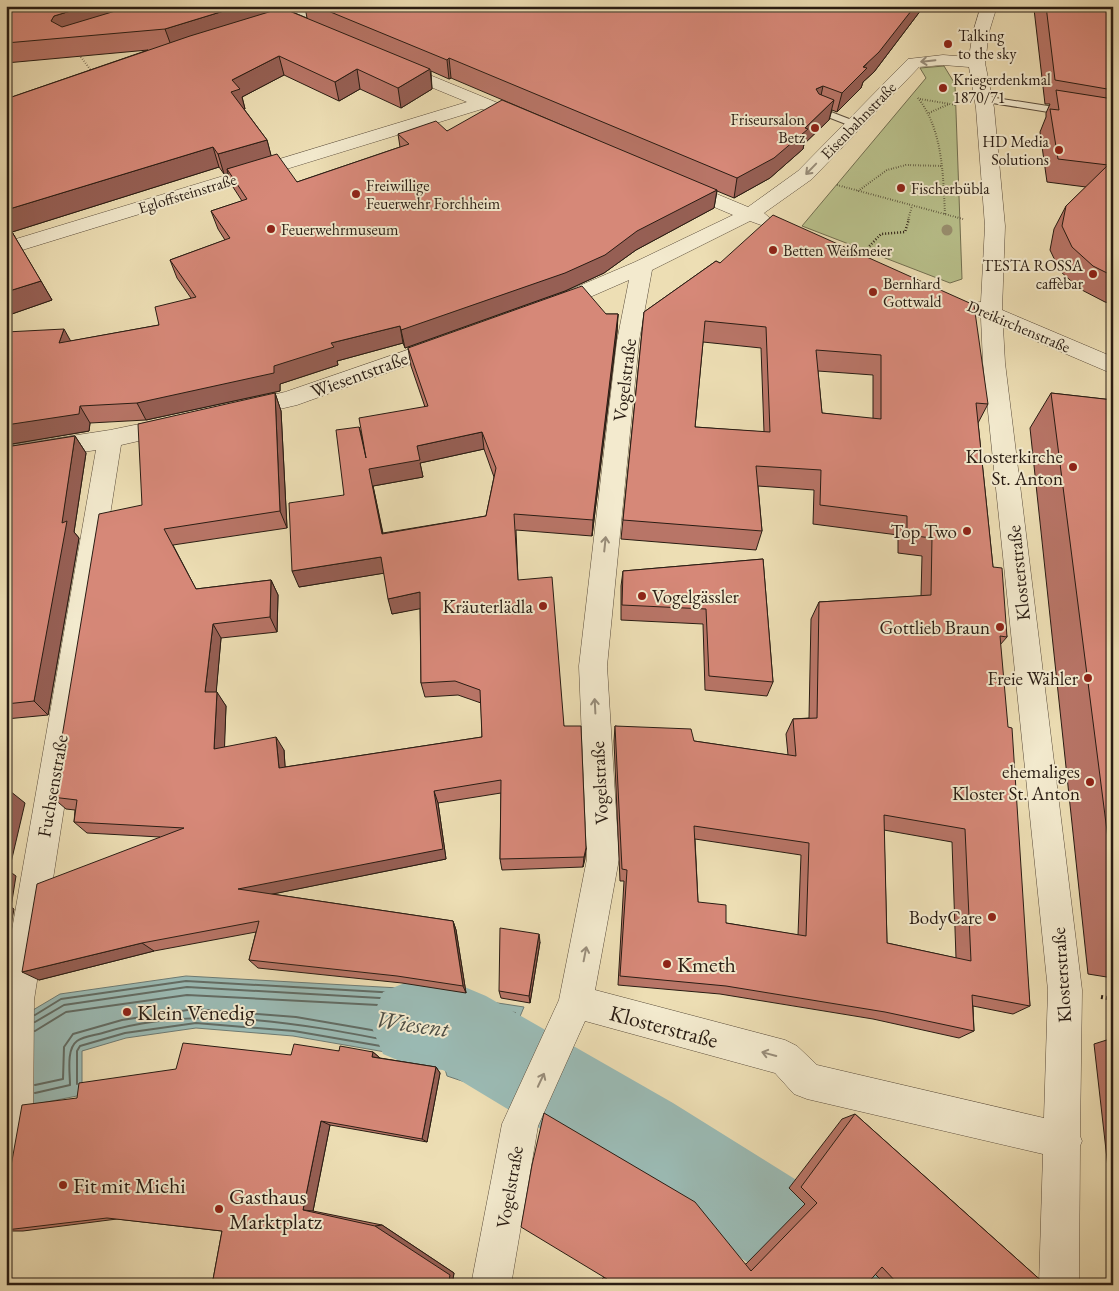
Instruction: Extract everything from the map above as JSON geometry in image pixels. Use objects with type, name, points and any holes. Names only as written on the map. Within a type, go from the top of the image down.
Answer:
[{"type":"street","points":[[252,31],[330,6]]},
{"type":"street","name":"Klosterstraße","points":[[989,6],[981,32],[977,63],[983,99],[995,226],[990,313],[994,363],[1065,990],[1064,1141],[1059,1285]]},
{"type":"street","points":[[288,20],[315,31]]},
{"type":"street","name":"Eisenbahnstraße","points":[[750,214],[805,175],[914,63],[944,60],[977,63]]},
{"type":"street","points":[[385,61],[538,126]]},
{"type":"street","name":"Egloffsteinstraße","points":[[6,249],[483,103]]},
{"type":"street","points":[[667,180],[776,226]]},
{"type":"street","points":[[527,314],[573,298],[642,267],[750,214]]},
{"type":"street","name":"Vogelstraße","points":[[491,1285],[520,1124],[576,1002],[603,859],[593,666],[624,375],[642,267]]},
{"type":"street","name":"Dreikirchenstraße","points":[[962,302],[1113,366]]},
{"type":"street","name":"Wiesentstraße","points":[[223,414],[289,399],[463,337]]},
{"type":"street","points":[[6,455],[110,439],[195,420]]},
{"type":"street","name":"Fuchsenstraße","points":[[6,1170],[15,1135],[12,1004],[110,439]]},
{"type":"street","name":"Klosterstraße","points":[[576,1002],[784,1058],[807,1081],[1064,1141]]},
{"type":"lane","points":[[983,99],[1076,113]]},
{"type":"lane","points":[[818,110],[854,124]]},
{"type":"path","points":[[74,48],[96,79]]},
{"type":"path","points":[[891,86],[920,99],[929,113],[943,166],[945,214]]},
{"type":"path","points":[[929,113],[949,104]]},
{"type":"path","points":[[858,191],[887,170],[906,165],[943,166]]},
{"type":"path","points":[[805,175],[912,206],[995,226]]},
{"type":"path","points":[[857,259],[881,234],[905,232],[912,206]]},
{"type":"green space","points":[[944,66],[955,84],[962,279],[950,283],[802,226],[926,78],[920,68]]},
{"type":"water","points":[[186,976],[399,988],[524,1007],[489,1090],[447,1076],[443,1062],[293,1036],[196,1028],[126,1038],[82,1051],[82,1095],[6,1110],[6,1026],[60,994]]},
{"type":"building","points":[[6,6],[87,6],[54,16],[51,21],[62,27],[132,6],[240,6],[165,29],[6,43]]},
{"type":"building","points":[[316,6],[915,6],[879,52],[863,67],[867,68],[842,93],[823,86],[816,89],[819,94],[834,100],[805,128],[808,129],[774,158],[737,178],[449,58],[447,60]]},
{"type":"building","points":[[1046,6],[1113,7],[1113,90],[1055,80]]},
{"type":"building","points":[[282,8],[430,69],[398,88],[357,69],[335,82],[279,56],[232,80],[240,89],[231,92],[267,140],[218,154],[213,147],[6,210],[6,99],[190,36]]},
{"type":"building","points":[[1056,90],[1113,99],[1113,276],[1093,266],[1072,247],[1062,226],[1066,206],[1108,165],[1058,159],[1050,109],[1059,110]]},
{"type":"building","points":[[502,100],[717,190],[637,231],[605,255],[565,273],[401,330],[400,326],[331,343],[334,347],[274,366],[274,373],[137,403],[80,406],[79,414],[6,425],[6,332],[64,329],[59,343],[159,325],[155,307],[196,297],[170,260],[230,238],[211,211],[247,199],[227,169],[277,154],[297,182],[409,144],[398,134],[436,121],[447,131]]},
{"type":"building","points":[[773,215],[974,305],[988,404],[976,403],[993,567],[1002,568],[1007,637],[1000,636],[1008,727],[1012,728],[1030,1006],[972,995],[974,1031],[885,1012],[726,986],[620,976],[627,870],[622,869],[615,726],[691,729],[694,741],[796,756],[793,719],[817,718],[819,602],[931,595],[932,538],[907,535],[907,516],[820,505],[821,470],[756,466],[762,531],[623,520],[644,312],[716,261],[720,263]],"holes":[[[705,321],[766,327],[770,432],[695,427]],[[816,350],[881,355],[881,419],[822,413]],[[884,815],[965,829],[971,961],[887,943]],[[694,826],[809,843],[806,936],[726,923],[726,905],[698,902]]]},
{"type":"building","points":[[12,232],[41,281],[6,292],[6,233]]},
{"type":"building","points":[[582,286],[606,314],[618,314],[593,520],[514,514],[518,580],[552,577],[564,726],[581,726],[586,848],[584,857],[500,859],[501,780],[434,791],[443,849],[238,889],[453,921],[463,986],[397,976],[249,960],[259,921],[142,943],[22,972],[37,884],[184,828],[74,822],[77,800],[52,797],[99,514],[142,505],[138,424],[275,393],[280,511],[164,529],[196,589],[271,580],[270,617],[213,624],[205,692],[217,692],[214,749],[276,737],[279,768],[482,737],[480,690],[455,681],[421,683],[420,592],[388,599],[381,557],[292,571],[289,503],[344,495],[336,430],[359,427],[366,458],[359,418],[428,406],[408,348]],"holes":[[[482,432],[496,468],[486,516],[382,534],[369,469],[420,460],[417,446]]]},
{"type":"building","points":[[1051,393],[1113,400],[1113,878]]},
{"type":"building","points":[[75,436],[62,523],[67,521],[34,701],[6,704],[6,447]]},
{"type":"building","points":[[763,559],[773,682],[709,676],[706,609],[622,605],[623,571]]},
{"type":"building","points":[[6,791],[10,791],[6,805]]},
{"type":"building","points":[[500,928],[539,934],[529,996],[499,991]]},
{"type":"building","points":[[183,1043],[291,1055],[294,1044],[339,1051],[340,1046],[373,1052],[372,1057],[436,1067],[422,1139],[321,1121],[303,1210],[375,1226],[450,1275],[448,1285],[212,1285],[222,1231],[107,1218],[6,1230],[6,1194],[22,1105],[77,1098],[79,1083],[176,1069]]},
{"type":"building","points":[[544,1113],[695,1202],[751,1271],[817,1203],[801,1187],[855,1114],[1046,1285],[899,1285],[882,1267],[866,1285],[601,1285],[607,1279],[521,1227]]},
{"type":"waterway","name":"Wiesent","points":[[414,1023],[455,1027],[640,1136],[803,1241],[841,1285]]},
{"type":"place","name":"Talking to the sky","points":[[948,44]]},
{"type":"place","name":"Kriegerdenkmal 1870/71","points":[[943,88]]},
{"type":"place","name":"Friseursalon Betz","points":[[815,128]]},
{"type":"place","name":"HD Media Solutions","points":[[1059,150]]},
{"type":"place","name":"Fischerbübla","points":[[901,188]]},
{"type":"place","name":"Freiwillige Feuerwehr Forchheim","points":[[356,194]]},
{"type":"place","name":"Feuerwehrmuseum","points":[[271,229]]},
{"type":"place","name":"Betten Weißmeier","points":[[773,250]]},
{"type":"place","name":"TESTA ROSSA caffèbar","points":[[1093,274]]},
{"type":"place","name":"Bernhard Gottwald","points":[[873,292]]},
{"type":"place","name":"Klosterkirche St. Anton","points":[[1073,467]]},
{"type":"place","name":"Top Two","points":[[967,531]]},
{"type":"place","name":"Vogelgässler","points":[[642,596]]},
{"type":"place","name":"Kräuterlädla","points":[[543,606]]},
{"type":"place","name":"Gottlieb Braun","points":[[1000,627]]},
{"type":"place","name":"Freie Wähler","points":[[1088,678]]},
{"type":"place","name":"ehemaliges Kloster St. Anton","points":[[1090,782]]},
{"type":"place","name":"BodyCare","points":[[992,917]]},
{"type":"place","name":"Kmeth","points":[[667,964]]},
{"type":"place","name":"Klein Venedig","points":[[127,1012]]},
{"type":"place","name":"Fit mit Michi","points":[[63,1185]]},
{"type":"place","name":"Gasthaus Marktplatz","points":[[219,1209]]}]
